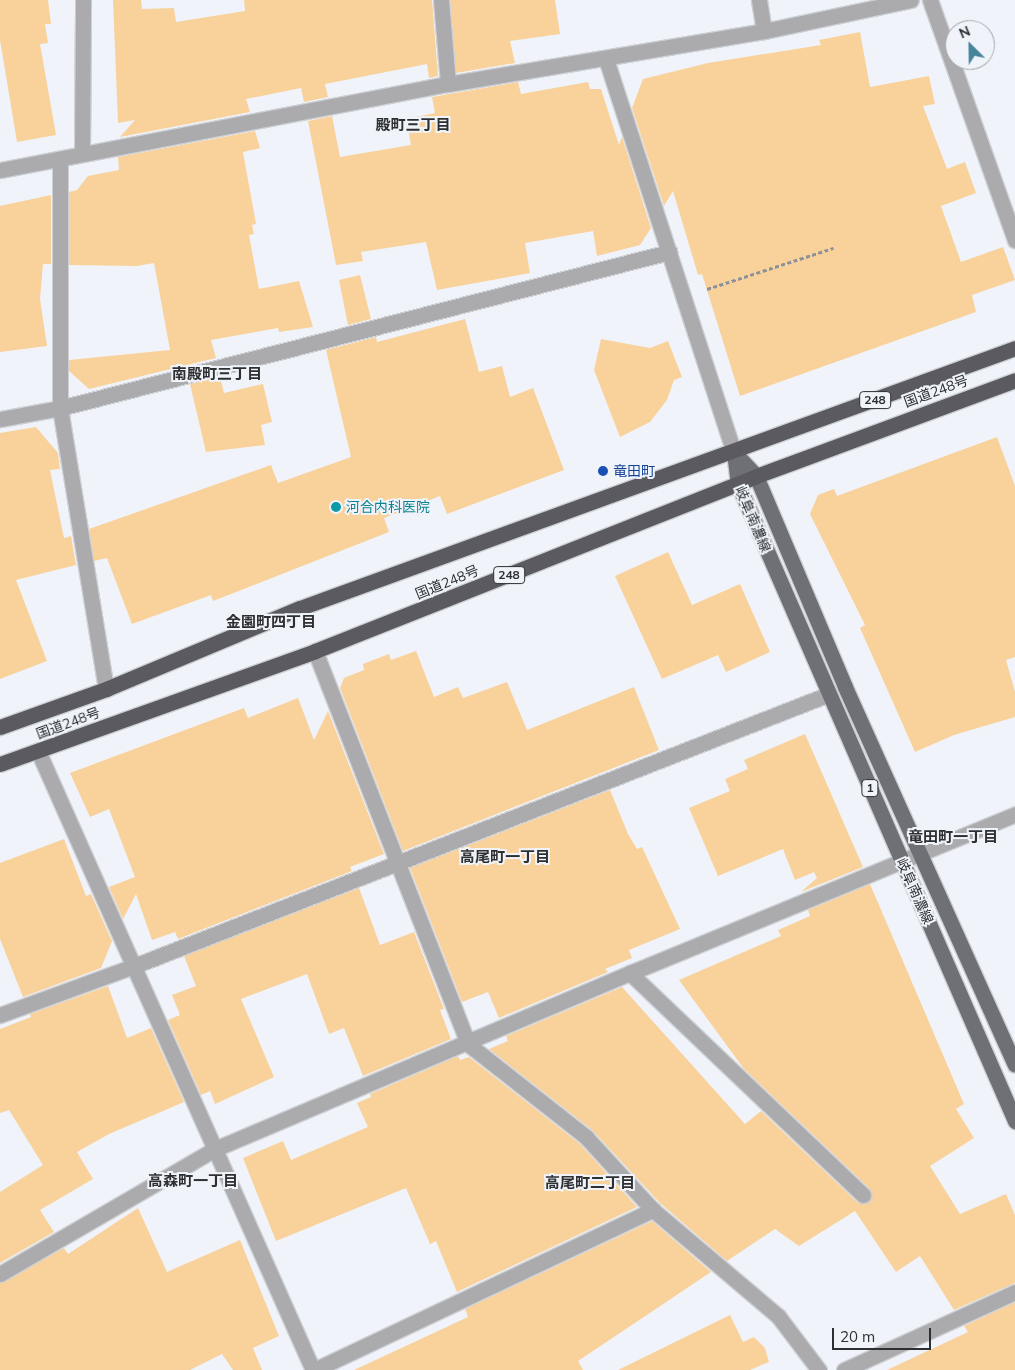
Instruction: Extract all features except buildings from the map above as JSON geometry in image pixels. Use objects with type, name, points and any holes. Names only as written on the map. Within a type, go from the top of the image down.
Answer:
[{"type":"highway","name":"国道248号","points":[[0,728],[106,689],[300,608],[734,452],[1015,348]]},
{"type":"highway","name":"国道248号","points":[[0,764],[38,752],[315,651],[756,476],[1015,380]]},
{"type":"main road","name":"岐阜南濃線","points":[[734,452],[756,476],[845,687],[922,853],[1015,1065]]},
{"type":"main road","name":"岐阜南濃線","points":[[734,452],[738,484],[1015,1121]]},
{"type":"street","points":[[82,154],[83,0]]},
{"type":"street","points":[[441,0],[448,84]]},
{"type":"street","points":[[760,0],[764,30]]},
{"type":"street","points":[[0,170],[448,84],[606,60],[911,0]]},
{"type":"street","points":[[930,0],[1015,240]]},
{"type":"street","points":[[606,60],[734,452]]},
{"type":"street","points":[[60,159],[60,408],[106,689]]},
{"type":"street","points":[[0,419],[60,408],[669,252]]},
{"type":"street","points":[[315,651],[468,1044],[586,1137],[653,1210],[778,1316],[820,1370]]},
{"type":"street","points":[[0,1014],[134,966],[828,694]]},
{"type":"street","points":[[38,752],[314,1370],[653,1210]]},
{"type":"street","points":[[0,1274],[215,1149],[468,1044],[630,973],[903,863],[922,853],[1015,814]]},
{"type":"street","points":[[630,973],[863,1195]]},
{"type":"street","points":[[844,1370],[1015,1292]]},
{"type":"path","points":[[684,296],[833,248]]},
{"type":"place","name":"竜田町","points":[[603,471]]},
{"type":"place","name":"河合内科医院","points":[[336,507]]},
{"type":"district","name":"殿町三丁目","points":[[413,125]]},
{"type":"district","name":"南殿町三丁目","points":[[217,374]]},
{"type":"district","name":"金園町四丁目","points":[[271,622]]},
{"type":"district","name":"竜田町一丁目","points":[[953,837]]},
{"type":"district","name":"高尾町一丁目","points":[[505,857]]},
{"type":"district","name":"高森町一丁目","points":[[193,1181]]},
{"type":"district","name":"高尾町二丁目","points":[[590,1183]]}]
